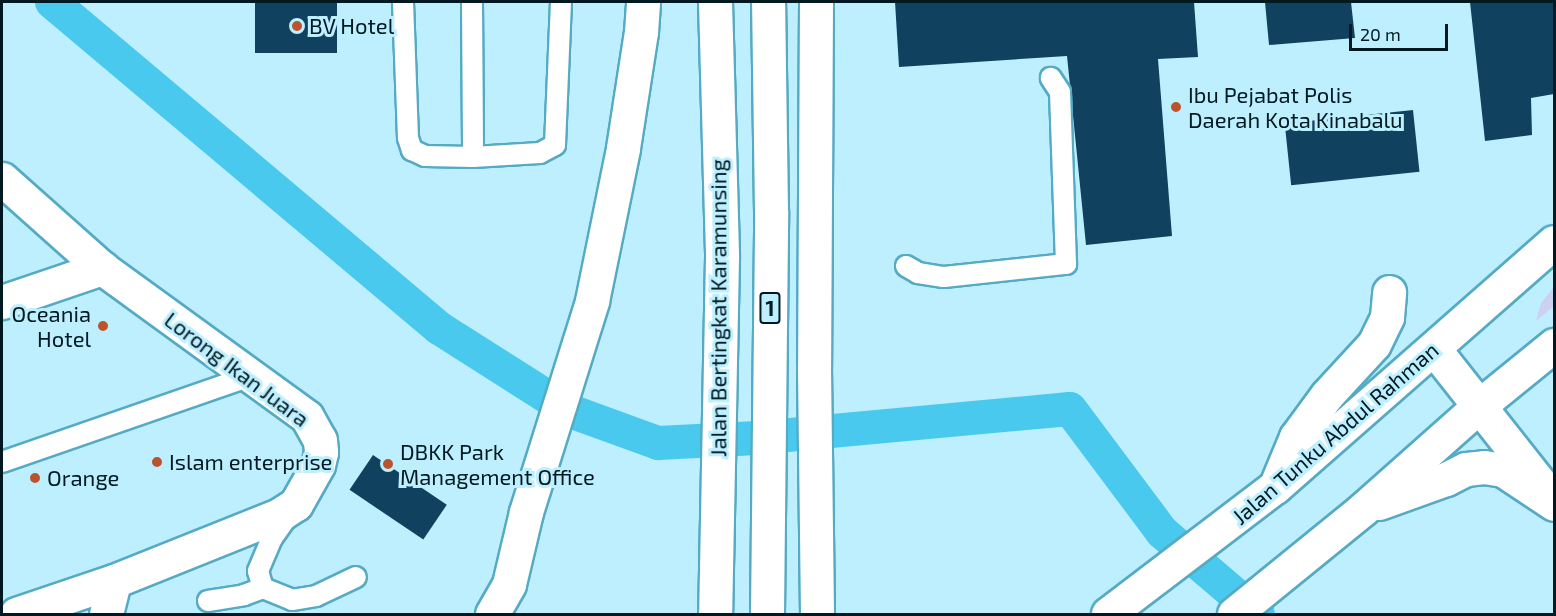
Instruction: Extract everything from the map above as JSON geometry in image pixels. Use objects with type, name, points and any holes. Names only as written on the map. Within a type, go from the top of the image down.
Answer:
[{"type":"main road","points":[[492,612],[509,584],[526,512],[592,301],[623,148],[641,32],[643,2]]},
{"type":"main road","name":"Jalan Bertingkat Karamunsing","points":[[715,2],[722,257],[716,615]]},
{"type":"main road","name":"1","points":[[767,615],[771,211],[768,2]]},
{"type":"main road","points":[[816,2],[814,368],[818,614]]},
{"type":"main road","name":"Lorong Ikan Juara","points":[[2,179],[102,268],[307,417],[320,440],[318,465],[296,504]]},
{"type":"main road","name":"Jalan Tunku Abdul Rahman","points":[[1108,615],[1230,524],[1275,487],[1554,242]]},
{"type":"main road","points":[[2,302],[102,268]]},
{"type":"main road","points":[[1275,487],[1296,437],[1327,395],[1374,344],[1387,317],[1389,292]]},
{"type":"main road","points":[[1234,615],[1364,509],[1479,406],[1554,345]]},
{"type":"main road","points":[[1434,349],[1554,502]]},
{"type":"main road","points":[[1364,509],[1446,479],[1466,469],[1484,467],[1503,470],[1554,502]]},
{"type":"main road","points":[[15,615],[114,581],[279,515],[296,504]]},
{"type":"main road","points":[[106,615],[114,581]]},
{"type":"lane","points":[[403,2],[408,138],[412,150],[425,156],[473,157],[540,153],[555,145],[561,2]]},
{"type":"lane","points":[[472,2],[473,157]]},
{"type":"lane","points":[[906,266],[918,273],[944,277],[1066,264],[1060,92],[1051,78]]},
{"type":"lane","points":[[2,462],[250,376]]},
{"type":"lane","points":[[263,588],[258,571],[272,538],[296,504]]},
{"type":"lane","points":[[208,601],[244,595],[263,588],[292,600],[316,596],[356,577]]},
{"type":"shaded area","points":[[1554,287],[1554,306],[1536,321],[1541,303]]},
{"type":"building","name":"BV Hotel","points":[[255,2],[337,2],[337,53],[255,53]]},
{"type":"building","points":[[895,2],[1194,2],[1198,57],[1158,59],[1172,236],[1086,245],[1067,56],[899,67]]},
{"type":"building","points":[[1265,2],[1351,2],[1355,38],[1269,45]]},
{"type":"building","points":[[1470,2],[1554,2],[1554,94],[1531,98],[1532,135],[1485,141]]},
{"type":"building","points":[[1413,110],[1419,172],[1291,185],[1285,123]]},
{"type":"building","points":[[373,455],[447,505],[423,540],[350,490]]},
{"type":"waterway","points":[[52,2],[439,328],[570,411],[658,443],[757,438],[1070,409],[1162,532],[1258,614]]},
{"type":"place","name":"BV Hotel","points":[[297,26]]},
{"type":"place","name":"Ibu Pejabat Polis Daerah Kota Kinabalu","points":[[1176,107]]},
{"type":"place","name":"Oceania Hotel","points":[[103,326]]},
{"type":"place","name":"Islam enterprise","points":[[157,462]]},
{"type":"place","name":"DBKK Park Management Office","points":[[388,464]]},
{"type":"place","name":"Orange","points":[[35,478]]}]
